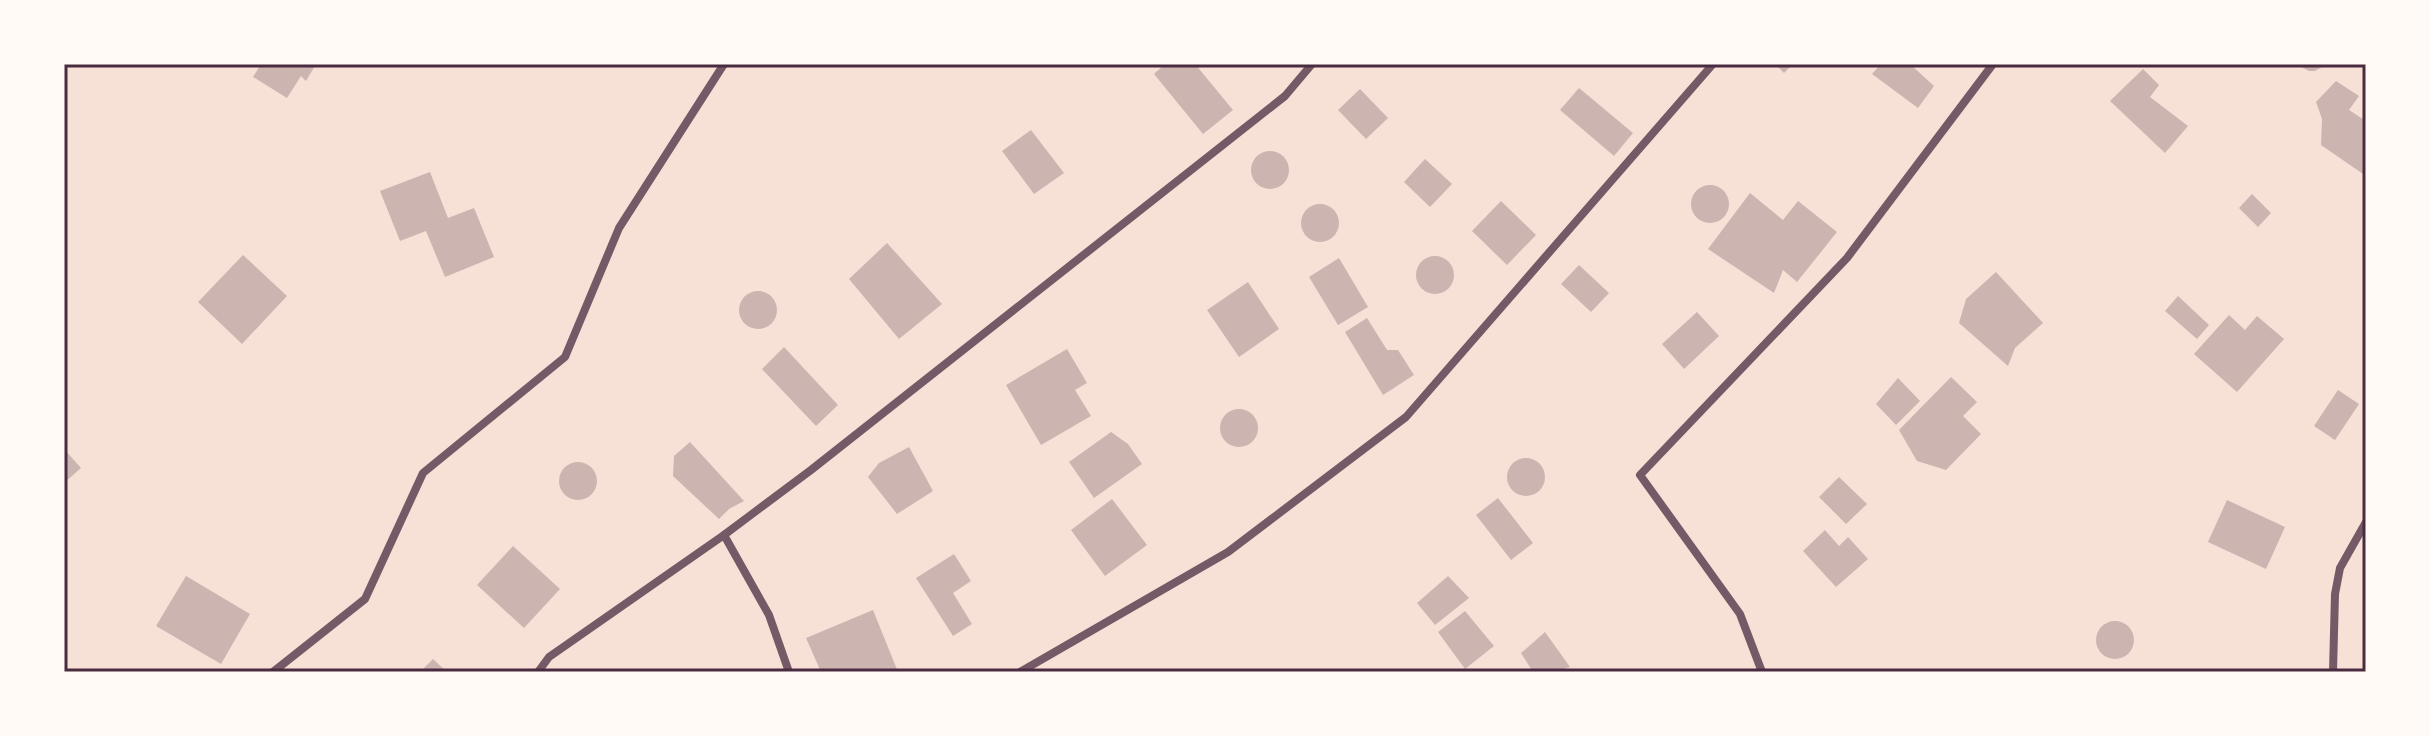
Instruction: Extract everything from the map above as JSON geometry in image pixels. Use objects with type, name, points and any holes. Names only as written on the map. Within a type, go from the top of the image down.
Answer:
[{"type":"street","points":[[273,672],[365,599],[423,473],[565,357],[619,228],[724,64]]},
{"type":"street","points":[[538,672],[549,657],[724,535],[824,460],[1285,96],[1312,64]]},
{"type":"street","points":[[1020,672],[1228,552],[1406,417],[1713,64]]},
{"type":"street","points":[[1762,672],[1740,614],[1640,475],[1847,258],[1993,64]]},
{"type":"street","points":[[2333,672],[2335,594],[2340,568],[2366,522]]},
{"type":"street","points":[[724,535],[769,615],[789,672]]},
{"type":"building","points":[[261,64],[316,64],[306,81],[301,76],[287,98],[253,77]]},
{"type":"building","points":[[1165,64],[1195,64],[1233,110],[1203,134],[1154,74]]},
{"type":"building","points":[[1775,64],[1793,64],[1784,73]]},
{"type":"building","points":[[1881,64],[1910,64],[1934,86],[1918,108],[1872,74]]},
{"type":"building","points":[[2295,64],[2327,64],[2309,71]]},
{"type":"building","points":[[2143,69],[2159,85],[2150,97],[2188,126],[2165,153],[2110,101]]},
{"type":"building","points":[[2336,81],[2359,96],[2349,110],[2366,121],[2366,176],[2321,145],[2322,119],[2316,102]]},
{"type":"building","points":[[1579,88],[1633,133],[1614,156],[1560,110]]},
{"type":"building","points":[[1360,89],[1388,118],[1366,139],[1338,110]]},
{"type":"building","points":[[1031,130],[1064,173],[1034,194],[1002,151]]},
{"type":"building","points":[[1270,151],[1284,156],[1289,170],[1284,184],[1270,189],[1256,184],[1251,170],[1256,156]]},
{"type":"building","points":[[1425,159],[1452,184],[1430,207],[1404,182]]},
{"type":"building","points":[[430,172],[448,218],[474,208],[494,257],[445,277],[426,231],[400,241],[380,191]]},
{"type":"building","points":[[1710,185],[1724,190],[1729,204],[1724,218],[1710,223],[1696,218],[1691,204],[1696,190]]},
{"type":"building","points":[[1750,193],[1783,220],[1798,201],[1837,232],[1797,282],[1783,270],[1774,293],[1708,249]]},
{"type":"building","points":[[2252,194],[2271,213],[2258,227],[2239,208]]},
{"type":"building","points":[[1501,201],[1536,235],[1507,265],[1472,231]]},
{"type":"building","points":[[1320,204],[1334,209],[1339,223],[1334,237],[1320,242],[1306,237],[1301,223],[1306,209]]},
{"type":"building","points":[[887,243],[942,304],[899,339],[849,279]]},
{"type":"building","points":[[243,255],[287,296],[242,344],[198,302]]},
{"type":"building","points":[[1435,256],[1449,261],[1454,275],[1449,289],[1435,294],[1421,289],[1416,275],[1421,261]]},
{"type":"building","points":[[1339,258],[1368,307],[1338,325],[1309,277]]},
{"type":"building","points":[[1579,265],[1609,293],[1591,312],[1561,284]]},
{"type":"building","points":[[1996,272],[2043,323],[2015,348],[2008,366],[1959,323],[1966,299]]},
{"type":"building","points":[[1248,282],[1279,329],[1239,357],[1207,310]]},
{"type":"building","points":[[758,291],[772,296],[777,310],[772,324],[758,329],[744,324],[739,310],[744,296]]},
{"type":"building","points":[[2178,296],[2209,325],[2197,339],[2165,311]]},
{"type":"building","points":[[1697,312],[1719,336],[1684,369],[1662,344]]},
{"type":"building","points":[[2229,315],[2245,330],[2257,316],[2284,339],[2237,392],[2194,354]]},
{"type":"building","points":[[1367,318],[1387,350],[1398,350],[1414,375],[1383,395],[1345,332]]},
{"type":"building","points":[[784,347],[838,405],[816,426],[762,369]]},
{"type":"building","points":[[1067,349],[1087,383],[1075,390],[1091,416],[1041,445],[1006,385]]},
{"type":"building","points":[[1951,377],[1977,402],[1963,416],[1981,434],[1946,470],[1917,461],[1899,430]]},
{"type":"building","points":[[1898,378],[1920,401],[1896,425],[1876,404]]},
{"type":"building","points":[[2338,390],[2359,404],[2335,440],[2314,426]]},
{"type":"building","points":[[1239,409],[1253,414],[1258,428],[1253,442],[1239,447],[1225,442],[1220,428],[1225,414]]},
{"type":"building","points":[[1111,432],[1128,444],[1142,464],[1094,498],[1069,462]]},
{"type":"building","points":[[690,442],[744,501],[719,519],[673,476],[674,456]]},
{"type":"building","points":[[909,447],[933,491],[897,514],[868,477],[879,463]]},
{"type":"building","points":[[64,449],[81,468],[64,483]]},
{"type":"building","points":[[1526,458],[1540,463],[1545,477],[1540,491],[1526,496],[1512,491],[1507,477],[1512,463]]},
{"type":"building","points":[[578,462],[592,467],[597,481],[592,495],[578,500],[564,495],[559,481],[564,467]]},
{"type":"building","points":[[1839,477],[1867,504],[1846,524],[1819,497]]},
{"type":"building","points":[[1498,498],[1533,543],[1511,560],[1476,515]]},
{"type":"building","points":[[1112,499],[1147,545],[1105,576],[1071,530]]},
{"type":"building","points":[[2227,500],[2285,527],[2266,569],[2208,542]]},
{"type":"building","points":[[1825,530],[1839,546],[1848,537],[1868,559],[1836,587],[1803,551]]},
{"type":"building","points":[[513,546],[560,589],[524,628],[477,585]]},
{"type":"building","points":[[954,554],[971,581],[953,593],[972,624],[953,636],[916,578]]},
{"type":"building","points":[[186,576],[250,614],[221,664],[156,626]]},
{"type":"building","points":[[1448,576],[1469,598],[1435,625],[1417,603]]},
{"type":"building","points":[[873,610],[898,672],[821,672],[806,638]]},
{"type":"building","points":[[1465,611],[1494,646],[1465,669],[1438,632]]},
{"type":"building","points":[[2115,621],[2129,626],[2134,640],[2129,654],[2115,659],[2101,654],[2096,640],[2101,626]]},
{"type":"building","points":[[1545,632],[1570,667],[1553,672],[1533,672],[1521,653]]},
{"type":"building","points":[[433,659],[447,672],[420,672]]}]
